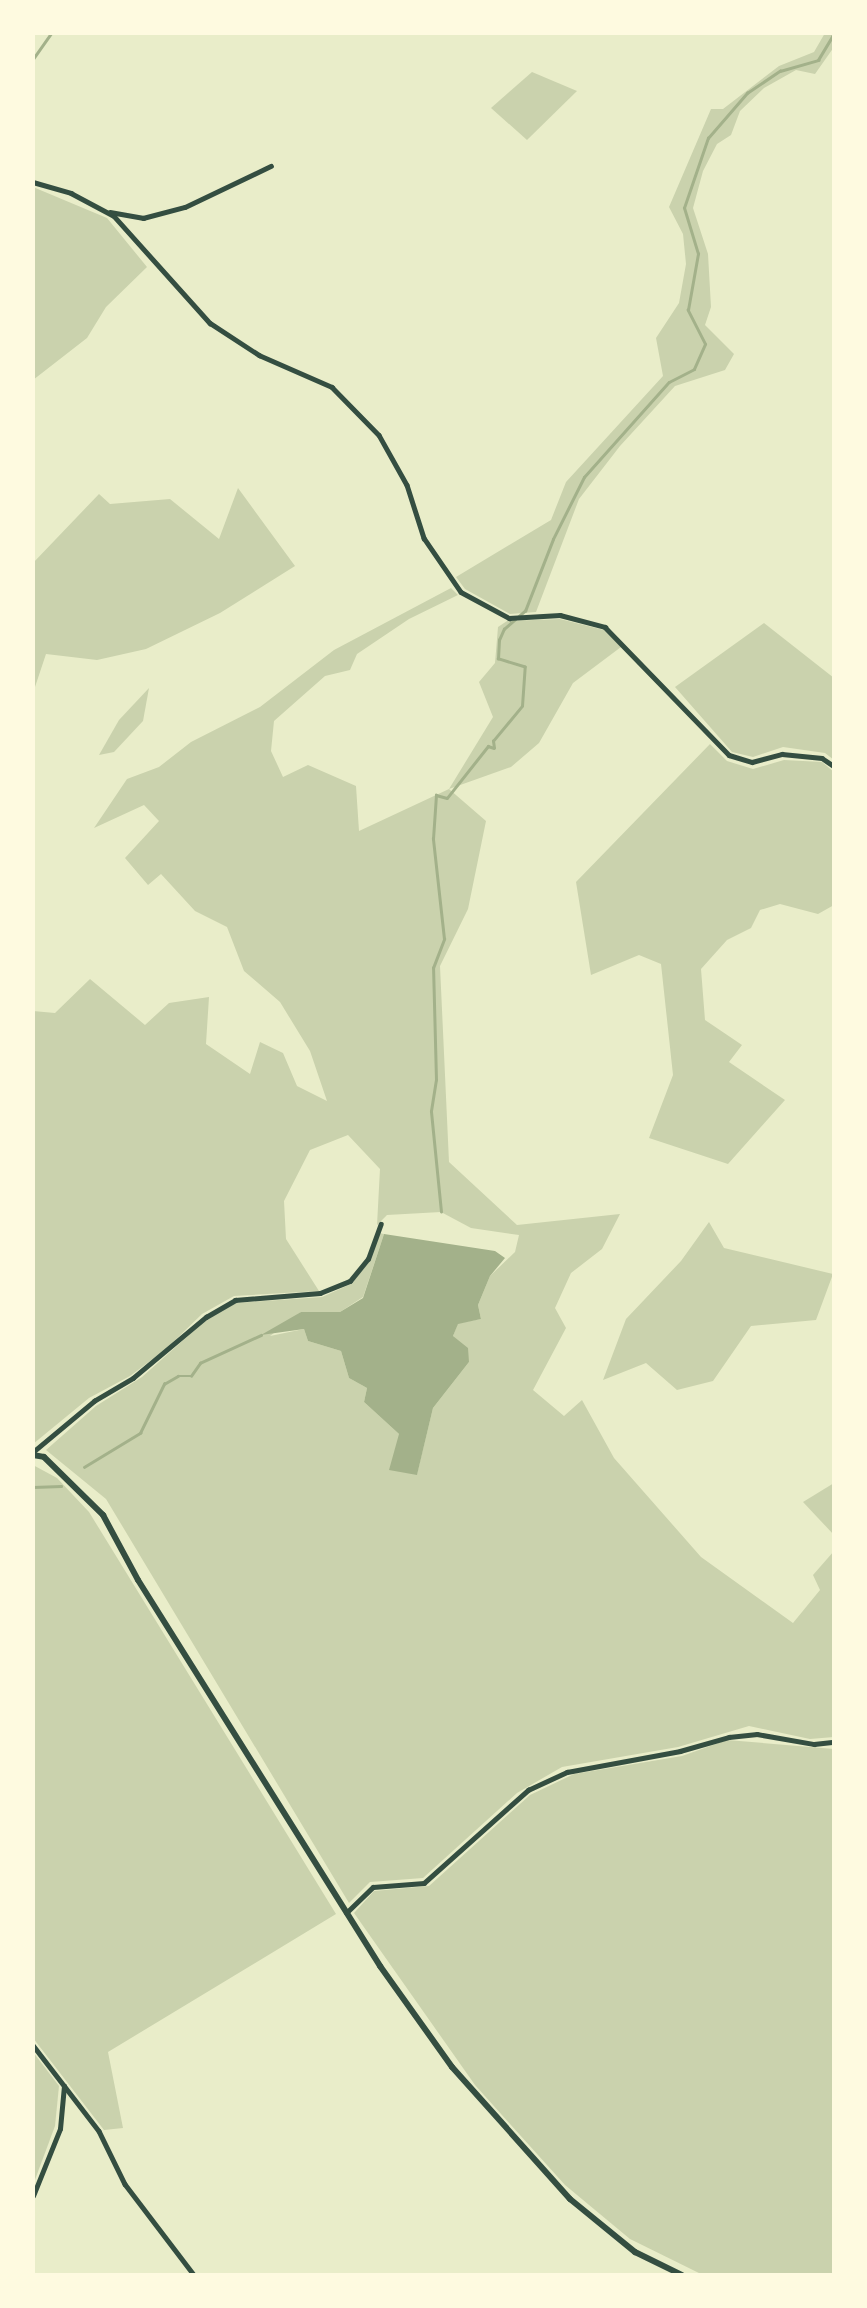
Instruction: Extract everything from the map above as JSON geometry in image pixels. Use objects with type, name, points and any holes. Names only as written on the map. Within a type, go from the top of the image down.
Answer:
[{"type":"street","points":[[106,212],[143,218],[185,206],[271,166]]},
{"type":"street","points":[[33,182],[71,193],[106,212],[210,323],[259,355],[332,387],[379,435],[407,485],[424,538],[461,592],[509,618],[560,615],[605,627],[729,755],[752,762],[782,754],[822,758],[834,766]]},
{"type":"street","points":[[33,1454],[94,1401],[133,1378],[205,1317],[234,1300],[320,1293],[350,1282],[368,1259],[381,1224]]},
{"type":"street","points":[[33,1454],[44,1457],[103,1515],[138,1580],[346,1913],[452,2067],[570,2199],[635,2252],[682,2275]]},
{"type":"street","points":[[346,1913],[373,1887],[424,1883],[528,1790],[567,1772],[680,1751],[729,1737],[757,1734],[814,1744],[834,1742]]},
{"type":"street","points":[[33,2045],[99,2131],[125,2183],[194,2275]]},
{"type":"street","points":[[33,2196],[60,2129],[64,2085]]},
{"type":"shaded area","points":[[825,33],[834,33],[834,47],[815,74],[796,70],[764,88],[740,111],[731,135],[717,144],[703,171],[693,208],[708,254],[711,307],[705,325],[734,354],[725,370],[675,386],[620,446],[579,499],[536,612],[510,614],[465,589],[456,577],[551,520],[566,482],[663,376],[656,338],[679,303],[686,264],[683,234],[669,207],[711,109],[723,109],[779,66],[814,52]]},
{"type":"shaded area","points":[[532,72],[577,91],[527,140],[491,108]]},
{"type":"shaded area","points":[[33,187],[107,218],[147,267],[106,307],[87,338],[33,380]]},
{"type":"shaded area","points":[[238,488],[295,566],[220,613],[146,649],[97,660],[46,654],[33,693],[33,563],[99,494],[110,504],[170,499],[219,539]]},
{"type":"shaded area","points":[[451,588],[458,595],[409,619],[357,654],[350,670],[325,676],[274,721],[271,751],[283,777],[308,765],[356,786],[359,831],[449,789],[486,821],[468,909],[440,966],[449,1162],[517,1225],[620,1214],[602,1249],[571,1273],[555,1308],[566,1328],[533,1390],[564,1416],[582,1400],[614,1458],[701,1557],[793,1623],[820,1590],[813,1575],[834,1551],[834,1737],[810,1739],[749,1726],[678,1747],[562,1767],[517,1793],[423,1878],[370,1882],[349,1903],[106,1499],[46,1450],[96,1406],[142,1377],[207,1319],[236,1303],[322,1297],[351,1284],[370,1261],[379,1233],[384,1234],[363,1297],[340,1312],[301,1312],[270,1336],[304,1329],[308,1341],[341,1351],[349,1378],[367,1388],[364,1402],[399,1434],[417,1474],[433,1408],[469,1362],[453,1336],[458,1323],[481,1319],[478,1305],[490,1276],[515,1252],[519,1235],[471,1228],[441,1212],[387,1215],[377,1225],[380,1169],[348,1135],[310,1150],[284,1201],[286,1239],[319,1291],[234,1296],[202,1314],[166,1349],[130,1376],[89,1398],[33,1444],[33,1011],[55,1013],[90,979],[145,1025],[169,1003],[209,997],[206,1044],[250,1074],[260,1042],[283,1053],[297,1086],[327,1101],[310,1051],[280,1002],[244,971],[227,927],[195,911],[161,874],[148,885],[125,858],[159,821],[144,805],[94,828],[127,779],[159,767],[191,742],[260,707],[334,650]]},
{"type":"shaded area","points":[[560,619],[604,630],[621,647],[573,683],[539,743],[511,767],[449,789],[493,717],[479,682],[495,663],[498,627],[507,621]]},
{"type":"shaded area","points":[[764,623],[834,678],[834,760],[825,753],[783,747],[753,757],[732,752],[675,687]]},
{"type":"shaded area","points":[[149,688],[143,721],[114,752],[99,755],[119,720]]},
{"type":"shaded area","points":[[710,744],[727,761],[753,769],[784,760],[822,762],[834,772],[834,905],[818,914],[780,904],[760,910],[751,928],[727,940],[701,969],[705,1020],[742,1045],[729,1062],[785,1100],[728,1164],[649,1138],[673,1075],[661,964],[639,955],[591,975],[576,882]]},
{"type":"shaded area","points":[[709,1222],[724,1248],[833,1274],[816,1320],[751,1326],[713,1381],[677,1390],[646,1363],[603,1380],[626,1319],[681,1261]]},
{"type":"shaded area","points":[[384,1234],[495,1251],[505,1258],[490,1276],[478,1305],[481,1319],[458,1324],[453,1336],[468,1348],[469,1362],[433,1408],[417,1475],[389,1470],[399,1434],[364,1402],[367,1388],[349,1378],[341,1351],[308,1341],[304,1329],[261,1335],[301,1312],[340,1312],[363,1298]]},
{"type":"shaded area","points":[[33,1465],[57,1478],[89,1512],[336,1914],[108,2052],[123,2128],[104,2130],[33,2038]]},
{"type":"shaded area","points":[[834,1483],[834,1535],[803,1502]]},
{"type":"shaded area","points":[[727,1740],[834,1749],[834,2275],[703,2275],[630,2239],[565,2185],[475,2085],[354,1913],[374,1891],[429,1886],[530,1795],[574,1774],[682,1756]]},
{"type":"shaded area","points":[[33,2052],[59,2086],[55,2126],[33,2185]]},
{"type":"waterway","points":[[33,59],[51,33]]},
{"type":"waterway","points":[[441,1212],[431,1111],[436,1080],[433,968],[444,939],[433,839],[436,795],[447,798],[488,746],[494,748],[493,741],[522,706],[525,667],[498,659],[499,640],[504,629],[525,611],[553,539],[584,477],[669,382],[694,369],[705,344],[688,310],[698,254],[684,208],[708,138],[747,93],[780,71],[818,60],[834,33]]},
{"type":"waterway","points":[[84,1467],[140,1433],[164,1384],[178,1376],[191,1376],[200,1363],[261,1335]]},
{"type":"waterway","points":[[33,1487],[61,1486]]}]
